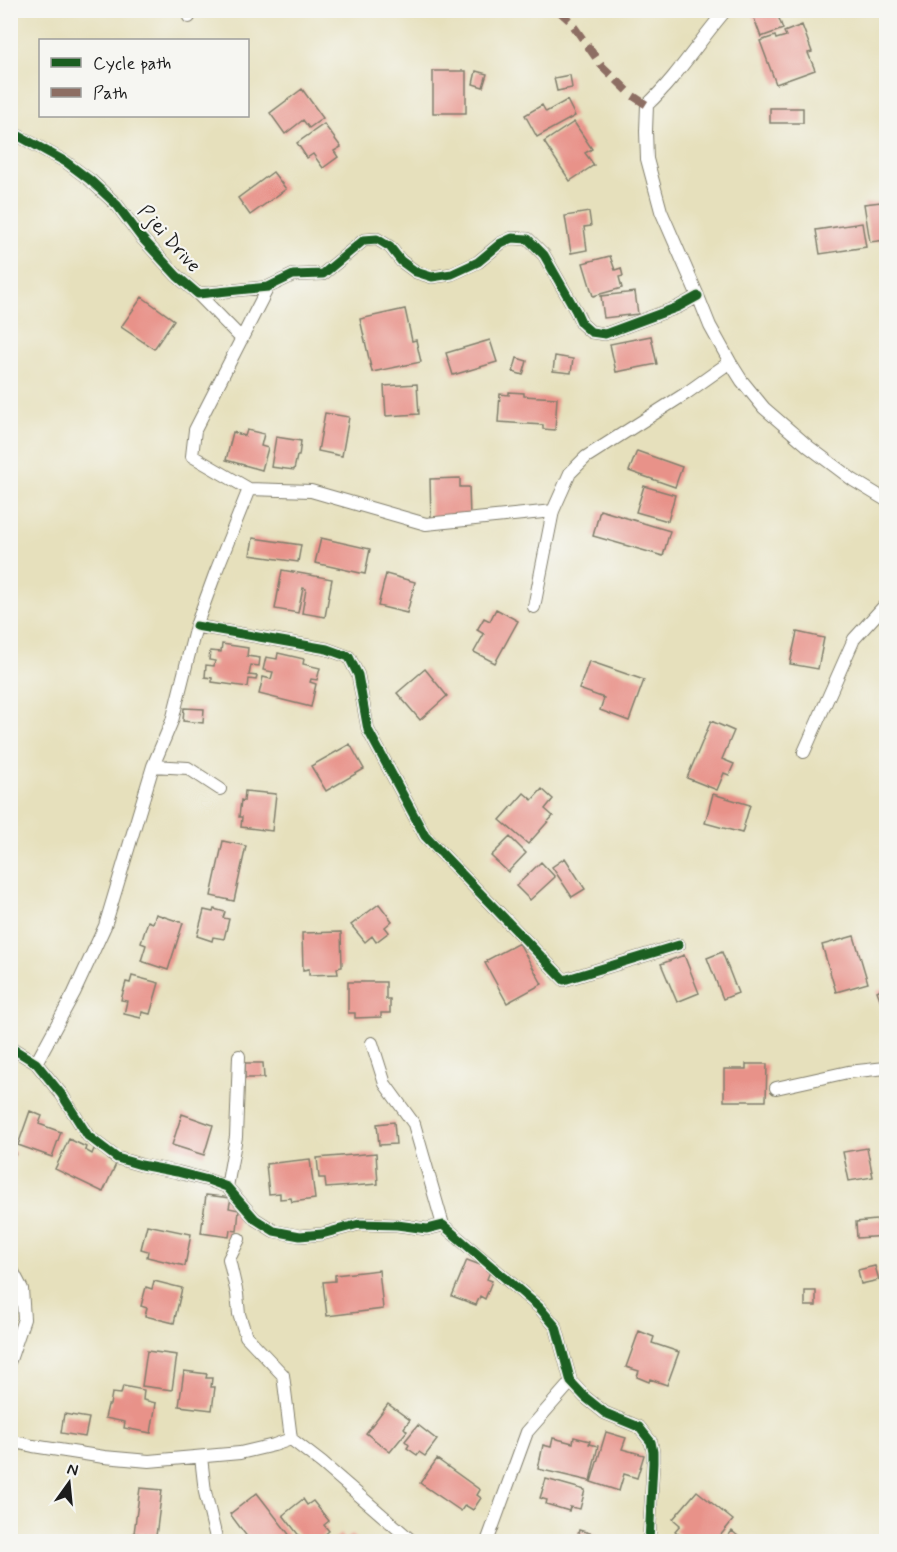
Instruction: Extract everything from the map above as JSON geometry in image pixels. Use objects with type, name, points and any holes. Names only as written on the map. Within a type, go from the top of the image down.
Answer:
[{"type":"street","points":[[726,10],[670,81],[647,105],[647,159],[661,211],[710,326],[742,381],[764,408],[809,447],[853,480],[886,500]]},
{"type":"street","name":"Pjei Drive","points":[[10,131],[66,162],[90,180],[117,205],[141,237],[177,276],[198,294],[268,287],[293,275],[323,274],[364,240],[376,239],[390,247],[401,261],[416,272],[432,277],[452,274],[478,262],[501,243],[512,238],[528,239],[544,255],[582,324],[591,332],[605,334],[678,307],[698,296]]},
{"type":"street","points":[[268,287],[195,430],[192,456],[249,489],[311,491],[426,524],[553,511]]},
{"type":"street","points":[[198,294],[242,339]]},
{"type":"street","points":[[534,607],[553,511],[570,473],[586,457],[685,394],[730,362]]},
{"type":"street","points":[[36,1063],[74,993],[105,926],[153,766],[172,721],[196,626],[249,489]]},
{"type":"street","points":[[804,752],[854,639],[886,604]]},
{"type":"street","points":[[196,626],[327,649],[349,657],[358,675],[368,730],[425,836],[564,980],[679,945]]},
{"type":"street","points":[[153,766],[188,768],[220,789]]},
{"type":"street","points":[[372,1043],[385,1084],[414,1124],[442,1226],[524,1293],[556,1327],[571,1382],[585,1397],[605,1413],[639,1427],[651,1442],[653,1463],[649,1542]]},
{"type":"street","points":[[10,1047],[36,1063],[62,1095],[88,1136],[117,1158],[208,1180],[227,1187],[255,1219],[274,1231],[300,1236],[322,1234],[359,1224],[427,1229],[442,1226]]},
{"type":"street","points":[[227,1187],[236,1137],[239,1056]]},
{"type":"street","points":[[776,1088],[848,1072],[886,1068]]},
{"type":"street","points":[[239,1239],[229,1259],[239,1314],[246,1336],[283,1375],[291,1439],[322,1462],[413,1542]]},
{"type":"street","points":[[10,1266],[22,1289],[24,1319],[10,1360]]},
{"type":"street","points":[[487,1542],[527,1432],[571,1382]]},
{"type":"street","points":[[10,1441],[104,1457],[149,1461],[240,1453],[291,1439]]},
{"type":"street","points":[[201,1457],[205,1492],[217,1542]]},
{"type":"building","points":[[751,10],[783,10],[777,13],[783,29],[761,37]]},
{"type":"building","points":[[802,25],[812,52],[808,53],[815,70],[776,84],[760,41],[775,36],[776,39],[786,36],[784,32]]},
{"type":"building","points":[[433,71],[466,71],[466,113],[433,113]]},
{"type":"building","points":[[476,71],[487,74],[483,87],[473,84]]},
{"type":"building","points":[[570,75],[572,88],[557,91],[554,78]]},
{"type":"building","points":[[302,89],[323,118],[309,128],[303,120],[285,134],[270,113]]},
{"type":"building","points":[[567,100],[575,116],[537,137],[525,115],[542,105],[546,112]]},
{"type":"building","points":[[770,108],[803,108],[803,123],[770,123]]},
{"type":"building","points":[[574,122],[592,149],[585,153],[594,165],[570,181],[544,142]]},
{"type":"building","points":[[324,124],[341,147],[334,151],[338,157],[323,168],[313,154],[307,158],[297,143]]},
{"type":"building","points":[[273,172],[286,189],[250,215],[238,198]]},
{"type":"building","points":[[881,202],[886,240],[870,242],[864,204]]},
{"type":"building","points":[[589,212],[591,226],[584,227],[587,250],[571,253],[565,216]]},
{"type":"building","points":[[862,223],[866,247],[820,254],[816,230]]},
{"type":"building","points":[[610,256],[615,270],[621,268],[623,276],[619,277],[622,288],[593,296],[583,263]]},
{"type":"building","points":[[635,292],[638,314],[604,318],[601,296]]},
{"type":"building","points":[[142,297],[174,320],[154,349],[121,327]]},
{"type":"building","points":[[405,309],[412,341],[416,340],[421,362],[372,372],[360,319]]},
{"type":"building","points":[[651,336],[657,364],[616,372],[610,344]]},
{"type":"building","points":[[490,340],[497,362],[453,375],[446,353]]},
{"type":"building","points":[[555,356],[573,359],[571,373],[553,371]]},
{"type":"building","points":[[517,358],[527,361],[523,375],[513,372]]},
{"type":"building","points":[[417,384],[419,414],[386,416],[384,386]]},
{"type":"building","points":[[509,392],[524,393],[524,396],[557,398],[555,430],[543,429],[543,425],[498,422],[500,394],[509,395]]},
{"type":"building","points":[[325,413],[349,417],[342,456],[318,451]]},
{"type":"building","points":[[247,430],[264,434],[261,446],[268,448],[262,470],[226,460],[233,432],[245,436]]},
{"type":"building","points":[[276,437],[301,441],[294,470],[271,467]]},
{"type":"building","points":[[637,451],[682,467],[675,487],[629,471]]},
{"type":"building","points":[[460,478],[460,487],[469,487],[470,517],[431,518],[430,479]]},
{"type":"building","points":[[644,486],[675,495],[668,521],[636,512]]},
{"type":"building","points":[[600,510],[670,531],[663,556],[593,536]]},
{"type":"building","points":[[253,538],[301,545],[298,562],[250,555]]},
{"type":"building","points":[[321,538],[370,549],[365,574],[315,563]]},
{"type":"building","points":[[282,570],[332,579],[325,617],[302,613],[306,589],[303,588],[298,613],[275,609]]},
{"type":"building","points":[[386,574],[415,582],[407,613],[378,606]]},
{"type":"building","points":[[496,609],[518,621],[495,663],[474,652],[484,634],[477,630],[484,618],[490,621]]},
{"type":"building","points":[[797,632],[824,638],[818,669],[790,664]]},
{"type":"building","points":[[222,644],[248,648],[247,656],[260,658],[259,666],[251,665],[249,675],[257,676],[256,680],[249,679],[248,687],[212,682],[212,678],[205,677],[206,665],[214,666],[215,661],[209,660],[210,651],[221,652]]},
{"type":"building","points":[[278,653],[304,659],[303,664],[320,668],[317,680],[311,679],[310,682],[316,684],[311,707],[259,694],[263,677],[271,679],[273,672],[263,670],[266,657],[277,659]]},
{"type":"building","points":[[589,661],[644,680],[629,721],[600,710],[604,698],[579,689]]},
{"type":"building","points":[[425,669],[447,696],[420,720],[397,693]]},
{"type":"building","points":[[184,708],[204,709],[203,723],[183,721]]},
{"type":"building","points":[[711,721],[734,731],[722,759],[734,764],[729,775],[724,773],[717,790],[687,778]]},
{"type":"building","points":[[350,744],[364,769],[326,791],[311,766]]},
{"type":"building","points":[[542,789],[553,799],[545,809],[553,816],[528,844],[500,820],[524,793],[532,800]]},
{"type":"building","points":[[245,791],[276,794],[272,831],[241,827],[242,817],[239,817],[241,800],[244,801]]},
{"type":"building","points":[[713,794],[750,805],[742,833],[705,823]]},
{"type":"building","points":[[510,837],[526,853],[508,872],[491,856]]},
{"type":"building","points":[[223,841],[246,846],[234,901],[211,896]]},
{"type":"building","points":[[565,858],[585,889],[572,897],[552,867]]},
{"type":"building","points":[[541,862],[555,877],[530,900],[516,886]]},
{"type":"building","points":[[379,904],[392,921],[385,927],[389,932],[376,942],[372,936],[365,942],[351,925]]},
{"type":"building","points":[[214,909],[225,912],[223,918],[229,919],[224,939],[213,937],[212,941],[197,936],[204,910],[213,912]]},
{"type":"building","points":[[156,914],[183,923],[168,970],[141,961],[146,945],[141,943],[148,921],[153,923]]},
{"type":"building","points":[[341,932],[342,967],[337,968],[338,974],[309,975],[309,969],[303,970],[302,933]]},
{"type":"building","points":[[854,936],[868,983],[836,992],[822,945]]},
{"type":"building","points":[[519,943],[542,984],[507,1003],[485,963]]},
{"type":"building","points":[[722,952],[738,993],[723,999],[707,958]]},
{"type":"building","points":[[684,955],[699,993],[677,1002],[661,964]]},
{"type":"building","points":[[132,976],[159,983],[150,1014],[142,1012],[141,1018],[124,1014],[127,1001],[121,1000],[126,982],[130,983]]},
{"type":"building","points":[[348,982],[386,982],[386,999],[390,999],[390,1013],[381,1013],[381,1017],[355,1018],[355,1013],[348,1013]]},
{"type":"building","points":[[886,987],[886,1015],[877,991]]},
{"type":"building","points":[[245,1063],[263,1063],[264,1078],[245,1078]]},
{"type":"building","points":[[746,1064],[767,1064],[766,1101],[724,1101],[724,1069],[746,1069]]},
{"type":"building","points":[[30,1111],[42,1116],[39,1124],[61,1132],[52,1157],[18,1145]]},
{"type":"building","points":[[182,1114],[213,1125],[204,1155],[172,1145]]},
{"type":"building","points":[[394,1122],[396,1144],[379,1145],[377,1124]]},
{"type":"building","points":[[69,1139],[86,1147],[85,1150],[92,1154],[94,1149],[110,1156],[108,1160],[116,1164],[103,1192],[55,1169]]},
{"type":"building","points":[[867,1148],[873,1177],[849,1181],[843,1152]]},
{"type":"building","points":[[10,1150],[16,1153],[10,1163]]},
{"type":"building","points":[[376,1153],[378,1184],[326,1188],[325,1178],[319,1178],[317,1158]]},
{"type":"building","points":[[310,1159],[315,1199],[292,1202],[291,1198],[280,1199],[280,1193],[269,1194],[266,1164]]},
{"type":"building","points":[[206,1195],[231,1198],[229,1208],[239,1210],[237,1231],[230,1230],[229,1237],[201,1233]]},
{"type":"building","points":[[886,1219],[886,1236],[857,1238],[856,1222]]},
{"type":"building","points":[[147,1225],[191,1234],[185,1266],[147,1257],[148,1251],[141,1249]]},
{"type":"building","points":[[467,1260],[491,1269],[487,1279],[492,1281],[485,1299],[480,1296],[476,1305],[452,1296]]},
{"type":"building","points":[[875,1266],[879,1280],[861,1284],[858,1270]]},
{"type":"building","points":[[379,1270],[383,1309],[327,1316],[323,1282],[335,1281],[335,1275]]},
{"type":"building","points":[[154,1281],[182,1288],[174,1323],[145,1316],[147,1308],[141,1306],[146,1287],[152,1289]]},
{"type":"building","points":[[805,1291],[816,1291],[816,1306],[805,1306]]},
{"type":"building","points":[[639,1331],[654,1337],[652,1343],[679,1352],[667,1385],[637,1377],[639,1371],[626,1367]]},
{"type":"building","points":[[147,1351],[177,1355],[172,1390],[142,1386]]},
{"type":"building","points":[[184,1371],[207,1374],[206,1378],[212,1378],[211,1387],[215,1387],[212,1410],[179,1406]]},
{"type":"building","points":[[123,1386],[144,1390],[143,1400],[156,1403],[151,1433],[124,1428],[125,1422],[105,1418],[112,1393],[121,1394]]},
{"type":"building","points":[[388,1404],[410,1420],[404,1428],[407,1431],[390,1452],[366,1433]]},
{"type":"building","points":[[64,1414],[89,1418],[85,1437],[61,1433]]},
{"type":"building","points":[[418,1425],[437,1440],[425,1456],[419,1452],[417,1455],[407,1448],[409,1445],[405,1441]]},
{"type":"building","points":[[606,1432],[626,1438],[622,1449],[644,1455],[637,1478],[624,1474],[619,1491],[591,1482]]},
{"type":"building","points":[[574,1437],[590,1441],[589,1444],[598,1446],[590,1481],[538,1469],[543,1445],[551,1447],[553,1438],[573,1443]]},
{"type":"building","points":[[437,1459],[480,1490],[477,1495],[481,1498],[473,1510],[465,1505],[461,1511],[420,1483]]},
{"type":"building","points":[[546,1479],[585,1490],[580,1509],[570,1507],[569,1511],[546,1504],[547,1500],[540,1498]]},
{"type":"building","points":[[140,1488],[162,1490],[156,1536],[134,1533]]},
{"type":"building","points":[[697,1491],[733,1520],[715,1542],[700,1542],[696,1538],[693,1542],[688,1542],[675,1531],[680,1525],[673,1519]]},
{"type":"building","points":[[257,1493],[291,1537],[285,1542],[251,1542],[230,1514]]},
{"type":"building","points":[[303,1499],[307,1505],[313,1501],[329,1521],[324,1525],[329,1531],[316,1542],[304,1542],[283,1515]]},
{"type":"building","points":[[579,1530],[601,1536],[600,1542],[576,1542]]},
{"type":"building","points":[[732,1531],[745,1542],[723,1542]]},
{"type":"building","points":[[341,1534],[345,1540],[352,1534],[358,1542],[331,1542]]},
{"type":"building","points":[[138,1535],[170,1540],[170,1542],[137,1542]]},
{"type":"marked path","points":[[558,10],[570,21],[601,65],[633,96],[647,105]]},
{"type":"cycle path","points":[[10,131],[66,162],[90,180],[117,205],[141,237],[177,276],[198,294],[268,287],[293,275],[323,274],[364,240],[377,239],[390,247],[401,261],[416,272],[432,277],[452,274],[478,262],[501,243],[512,238],[528,239],[544,255],[582,324],[591,332],[605,334],[678,307],[698,296]]},
{"type":"cycle path","points":[[196,626],[327,649],[349,657],[358,675],[368,730],[425,836],[564,980],[679,945]]},
{"type":"cycle path","points":[[10,1047],[36,1063],[62,1095],[88,1136],[117,1158],[208,1180],[227,1187],[255,1219],[274,1231],[300,1236],[322,1234],[359,1224],[427,1229],[443,1225],[539,1307],[556,1327],[571,1382],[585,1397],[605,1413],[639,1427],[651,1442],[653,1463],[649,1542]]}]
